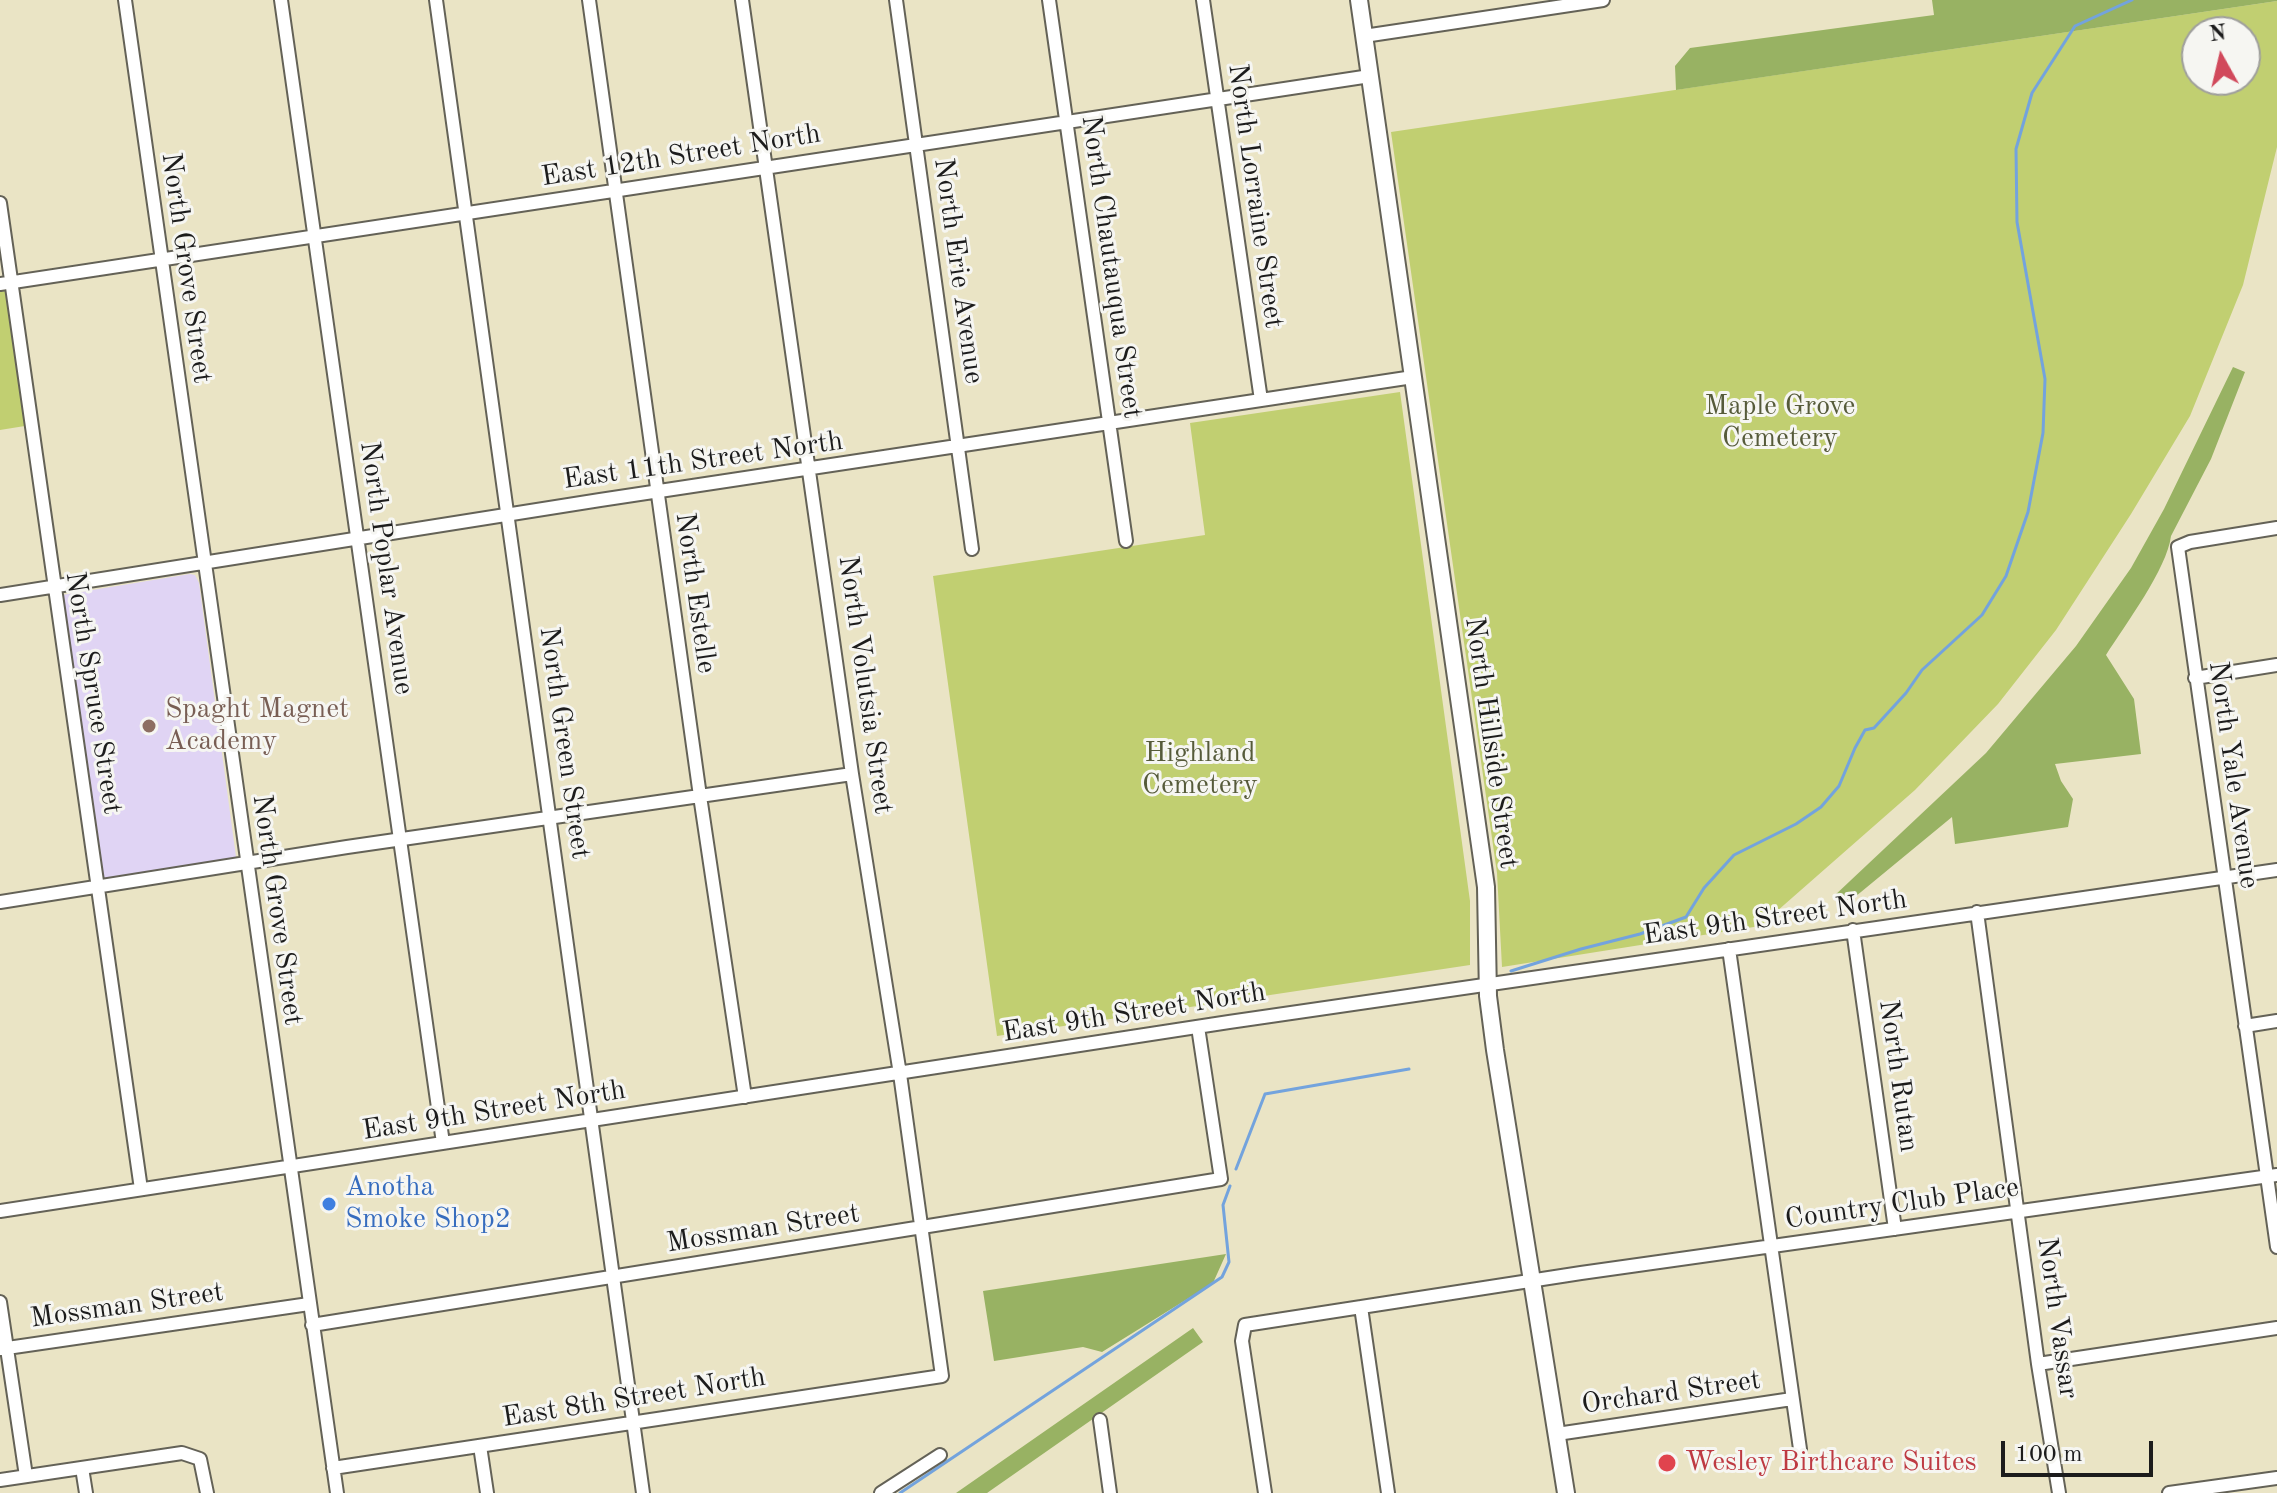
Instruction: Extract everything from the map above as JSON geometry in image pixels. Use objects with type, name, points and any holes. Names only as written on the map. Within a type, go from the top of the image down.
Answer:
[{"type":"main road","name":"North Hillside Street","points":[[1359,0],[1486,887],[1487,984],[1495,1050],[1566,1493]]},
{"type":"street","name":"North Grove Street","points":[[125,0],[337,1493]]},
{"type":"street","name":"North Poplar Avenue","points":[[281,0],[443,1143]]},
{"type":"street","name":"North Green Street","points":[[436,0],[643,1493]]},
{"type":"street","name":"North Estelle","points":[[589,0],[745,1097]]},
{"type":"street","name":"North Volutsia Street","points":[[742,0],[852,774],[900,1074],[942,1376]]},
{"type":"street","name":"North Erie Avenue","points":[[896,0],[972,549]]},
{"type":"street","name":"North Chautauqua Street","points":[[1049,0],[1126,541]]},
{"type":"street","name":"North Lorraine Street","points":[[1203,0],[1261,400]]},
{"type":"street","points":[[1364,36],[1530,5],[1603,0]]},
{"type":"street","name":"East 12th Street North","points":[[6,283],[1370,76]]},
{"type":"street","name":"North Spruce Street","points":[[0,203],[6,283],[141,1189]]},
{"type":"street","name":"East 11th Street North","points":[[0,595],[1413,377]]},
{"type":"street","name":"North Yale Avenue","points":[[2277,528],[2190,542],[2178,547],[2245,1026],[2272,1175],[2277,1247]]},
{"type":"street","points":[[2195,678],[2277,665]]},
{"type":"street","points":[[0,902],[852,774]]},
{"type":"street","name":"East 9th Street North","points":[[0,1211],[1198,1027],[2277,870]]},
{"type":"street","name":"North Vassar","points":[[1977,912],[2038,1364],[2059,1493]]},
{"type":"street","name":"North Rutan","points":[[1853,930],[1895,1229]]},
{"type":"street","points":[[1729,949],[1800,1449]]},
{"type":"street","points":[[2245,1026],[2277,1021]]},
{"type":"street","name":"Mossman Street","points":[[312,1325],[1221,1179],[1198,1027]]},
{"type":"street","name":"Country Club Place","points":[[1533,1280],[2272,1175]]},
{"type":"street","points":[[1265,1493],[1242,1341],[1245,1325],[1533,1280]]},
{"type":"street","points":[[0,1302],[4,1349],[26,1476]]},
{"type":"street","name":"Mossman Street","points":[[4,1349],[309,1304]]},
{"type":"street","points":[[1361,1307],[1388,1493]]},
{"type":"street","points":[[2038,1364],[2277,1328]]},
{"type":"street","name":"East 8th Street North","points":[[333,1468],[942,1376]]},
{"type":"street","name":"Orchard Street","points":[[1557,1434],[1792,1399]]},
{"type":"street","points":[[1100,1420],[1110,1493]]},
{"type":"street","points":[[480,1446],[487,1493]]},
{"type":"street","points":[[0,1480],[182,1453],[200,1459],[207,1493]]},
{"type":"street","points":[[881,1493],[934,1458]]},
{"type":"street","points":[[82,1468],[86,1493]]},
{"type":"street","points":[[2169,1493],[2277,1478]]},
{"type":"shaded area","name":"Spaght Magnet Academy","points":[[195,575],[199,583],[236,857],[103,879],[100,876],[62,595]]},
{"type":"green space","points":[[1932,0],[2277,1],[1676,90],[1675,66],[1690,48],[1934,15]]},
{"type":"green space","name":"Maple Grove Cemetery","points":[[2277,1],[2277,147],[2243,285],[2190,416],[2056,630],[1998,704],[1915,790],[1760,926],[1502,967],[1497,873],[1391,132]]},
{"type":"green space","points":[[12,282],[31,425],[0,430],[0,284]]},
{"type":"green space","points":[[2233,367],[2245,372],[2211,459],[2171,536],[2154,580],[2106,655],[2134,699],[2141,754],[2055,764],[2061,781],[2073,799],[2068,827],[1955,844],[1952,817],[1844,906],[1833,897],[1986,753],[2076,646],[2131,568],[2164,509]]},
{"type":"green space","name":"Highland Cemetery","points":[[1400,392],[1470,901],[1470,965],[997,1036],[933,576],[1205,535],[1190,423]]},
{"type":"green space","points":[[1226,1254],[1213,1283],[1102,1352],[1083,1347],[994,1361],[983,1291]]},
{"type":"green space","points":[[1193,1328],[1203,1342],[987,1493],[956,1493]]},
{"type":"waterway","points":[[1511,971],[1640,934],[1686,917],[1704,888],[1734,855],[1796,824],[1821,807],[1839,786],[1865,730],[1874,728],[1922,670],[1982,615],[2006,576],[2028,512],[2043,433],[2045,379],[2017,222],[2016,149],[2032,93],[2075,26],[2132,0]]},
{"type":"waterway","points":[[1236,1169],[1265,1094],[1409,1069]]},
{"type":"waterway","points":[[900,1493],[1222,1277],[1229,1262],[1223,1205],[1230,1186]]},
{"type":"place","name":"Spaght Magnet Academy","points":[[149,726]]},
{"type":"place","name":"Anotha Smoke Shop2","points":[[329,1204]]},
{"type":"place","name":"Wesley Birthcare Suites","points":[[1667,1463]]}]
